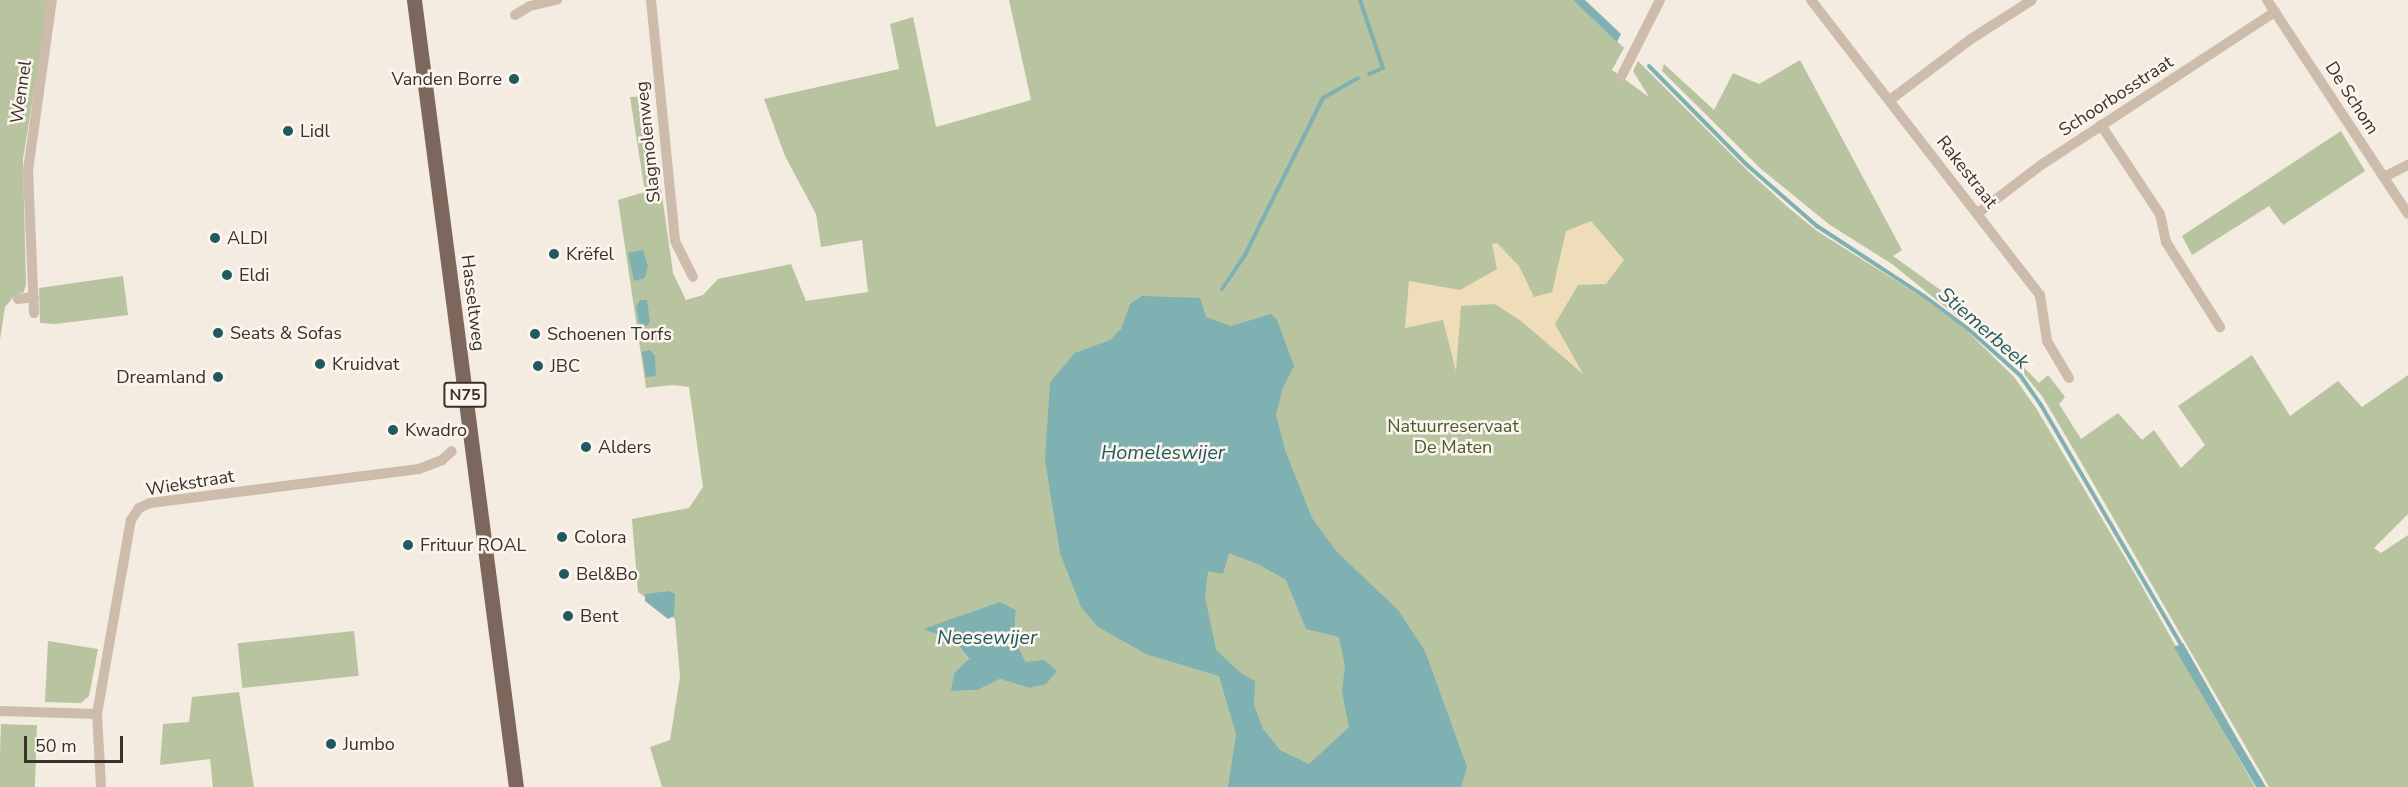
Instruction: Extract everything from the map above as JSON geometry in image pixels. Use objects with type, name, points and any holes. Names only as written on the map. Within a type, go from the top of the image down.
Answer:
[{"type":"main road","name":"Hasseltweg","points":[[415,1],[516,787]]},
{"type":"street","name":"Wennel","points":[[34,313],[28,170],[52,0]]},
{"type":"street","points":[[515,15],[531,6],[557,0]]},
{"type":"street","name":"Slagmolenweg","points":[[651,0],[675,241],[693,277]]},
{"type":"street","points":[[1621,77],[1660,0]]},
{"type":"street","name":"Rakestraat","points":[[1810,0],[2040,295],[2047,341],[2069,378]]},
{"type":"street","points":[[1890,100],[1971,39],[2032,0]]},
{"type":"street","name":"De Schom","points":[[2267,0],[2408,214]]},
{"type":"street","name":"Schoorbosstraat","points":[[1978,213],[2101,125],[2275,12]]},
{"type":"street","points":[[2101,125],[2160,214],[2166,242],[2220,327]]},
{"type":"street","points":[[2384,177],[2408,165]]},
{"type":"street","points":[[18,299],[34,297]]},
{"type":"street","name":"Wiekstraat","points":[[101,787],[97,714],[131,520],[139,508],[150,503],[419,469],[442,460],[452,451]]},
{"type":"street","points":[[0,711],[97,714]]},
{"type":"green space","points":[[0,0],[49,0],[23,159],[26,284],[24,292],[15,295],[5,307],[0,340]]},
{"type":"green space","name":"Natuurreservaat De Maten","points":[[1009,0],[1573,0],[1624,48],[1612,70],[1649,97],[1633,71],[1638,61],[1749,172],[1790,209],[1817,231],[1925,299],[1966,330],[2014,377],[2036,408],[2139,581],[2255,787],[662,787],[650,747],[670,740],[680,677],[675,619],[638,592],[632,519],[689,508],[703,487],[689,387],[673,385],[646,388],[618,200],[645,192],[630,97],[648,96],[673,273],[686,300],[703,295],[718,279],[791,264],[806,301],[868,292],[862,240],[821,247],[816,214],[785,156],[764,99],[899,69],[890,24],[913,17],[936,127],[1031,100]],"holes":[[[1016,610],[1014,638],[1026,662],[1029,688],[1000,679],[978,690],[952,691],[954,673],[969,660],[955,641],[924,629],[959,617]]]},
{"type":"green space","points":[[1800,60],[1902,250],[1893,256],[1967,309],[2039,383],[2048,375],[2065,397],[2059,404],[2081,439],[2118,413],[2142,440],[2154,430],[2181,468],[2205,445],[2178,406],[2252,355],[2290,416],[2338,381],[2362,407],[2408,375],[2408,514],[2374,548],[2381,553],[2408,535],[2408,787],[2269,787],[2042,396],[2016,364],[1892,264],[1830,225],[1761,169],[1662,71],[1664,64],[1714,110],[1733,73],[1759,84]]},
{"type":"green space","points":[[2341,131],[2365,171],[2283,225],[2269,206],[2192,255],[2182,236]]},
{"type":"green space","points":[[123,276],[128,315],[55,324],[40,323],[39,288]]},
{"type":"green space","points":[[354,631],[359,676],[242,688],[238,643]]},
{"type":"green space","points":[[48,641],[98,649],[89,696],[81,703],[45,702]]},
{"type":"green space","points":[[239,692],[254,787],[213,787],[210,759],[160,765],[163,724],[189,722],[192,697]]},
{"type":"green space","points":[[1,724],[37,725],[35,787],[0,787]]},
{"type":"sand","points":[[1591,221],[1624,260],[1606,284],[1578,285],[1555,324],[1583,374],[1521,321],[1495,304],[1461,306],[1456,371],[1443,320],[1405,328],[1409,281],[1460,290],[1497,269],[1492,244],[1497,243],[1519,266],[1534,297],[1552,292],[1566,231]]},
{"type":"water","points":[[1573,0],[1585,0],[1621,34],[1617,42]]},
{"type":"water","points":[[643,250],[648,266],[645,278],[634,281],[628,253]]},
{"type":"water","name":"Homeleswijer","points":[[1142,296],[1200,298],[1206,317],[1231,326],[1271,314],[1277,320],[1294,366],[1283,388],[1276,415],[1285,450],[1312,518],[1336,551],[1398,610],[1425,651],[1467,767],[1461,787],[1228,787],[1236,734],[1219,676],[1146,654],[1098,627],[1081,607],[1060,553],[1045,460],[1050,382],[1075,353],[1110,340],[1121,329],[1130,304]],"holes":[[[1229,553],[1260,565],[1286,580],[1306,629],[1339,637],[1345,666],[1342,691],[1349,727],[1309,764],[1280,750],[1263,729],[1254,705],[1255,681],[1242,674],[1216,650],[1205,597],[1208,571],[1223,574]]]},
{"type":"water","points":[[640,300],[647,300],[650,321],[647,326],[639,323],[636,306]]},
{"type":"water","points":[[650,350],[655,356],[656,376],[646,377],[642,352]]},
{"type":"water","points":[[669,591],[675,594],[674,616],[668,619],[645,601],[645,594]]},
{"type":"water","name":"Neesewijer","points":[[1000,602],[1016,610],[1014,638],[1026,662],[1044,660],[1057,671],[1046,684],[1029,688],[1000,679],[978,690],[951,691],[954,673],[969,659],[955,641],[923,629]]},
{"type":"water","points":[[2183,643],[2266,787],[2256,787],[2174,647]]},
{"type":"waterway","points":[[1360,0],[1383,68],[1369,74]]},
{"type":"waterway","name":"Stiemerbeek","points":[[1649,66],[1747,165],[1817,226],[1924,296],[1967,328],[2020,375],[2041,405],[2182,646]]},
{"type":"waterway","points":[[1222,289],[1245,255],[1323,98],[1358,78]]},
{"type":"place","name":"Vanden Borre","points":[[514,79]]},
{"type":"place","name":"Lidl","points":[[288,131]]},
{"type":"place","name":"ALDI","points":[[215,238]]},
{"type":"place","name":"Krëfel","points":[[554,254]]},
{"type":"place","name":"Eldi","points":[[227,275]]},
{"type":"place","name":"Seats & Sofas","points":[[218,333]]},
{"type":"place","name":"Schoenen Torfs","points":[[535,334]]},
{"type":"place","name":"Kruidvat","points":[[320,364]]},
{"type":"place","name":"JBC","points":[[538,366]]},
{"type":"place","name":"Dreamland","points":[[218,377]]},
{"type":"place","name":"Kwadro","points":[[393,430]]},
{"type":"place","name":"Alders","points":[[586,447]]},
{"type":"place","name":"Colora","points":[[562,537]]},
{"type":"place","name":"Frituur ROAL","points":[[408,545]]},
{"type":"place","name":"Bel&Bo","points":[[564,574]]},
{"type":"place","name":"Bent","points":[[568,616]]},
{"type":"place","name":"Jumbo","points":[[331,744]]}]
